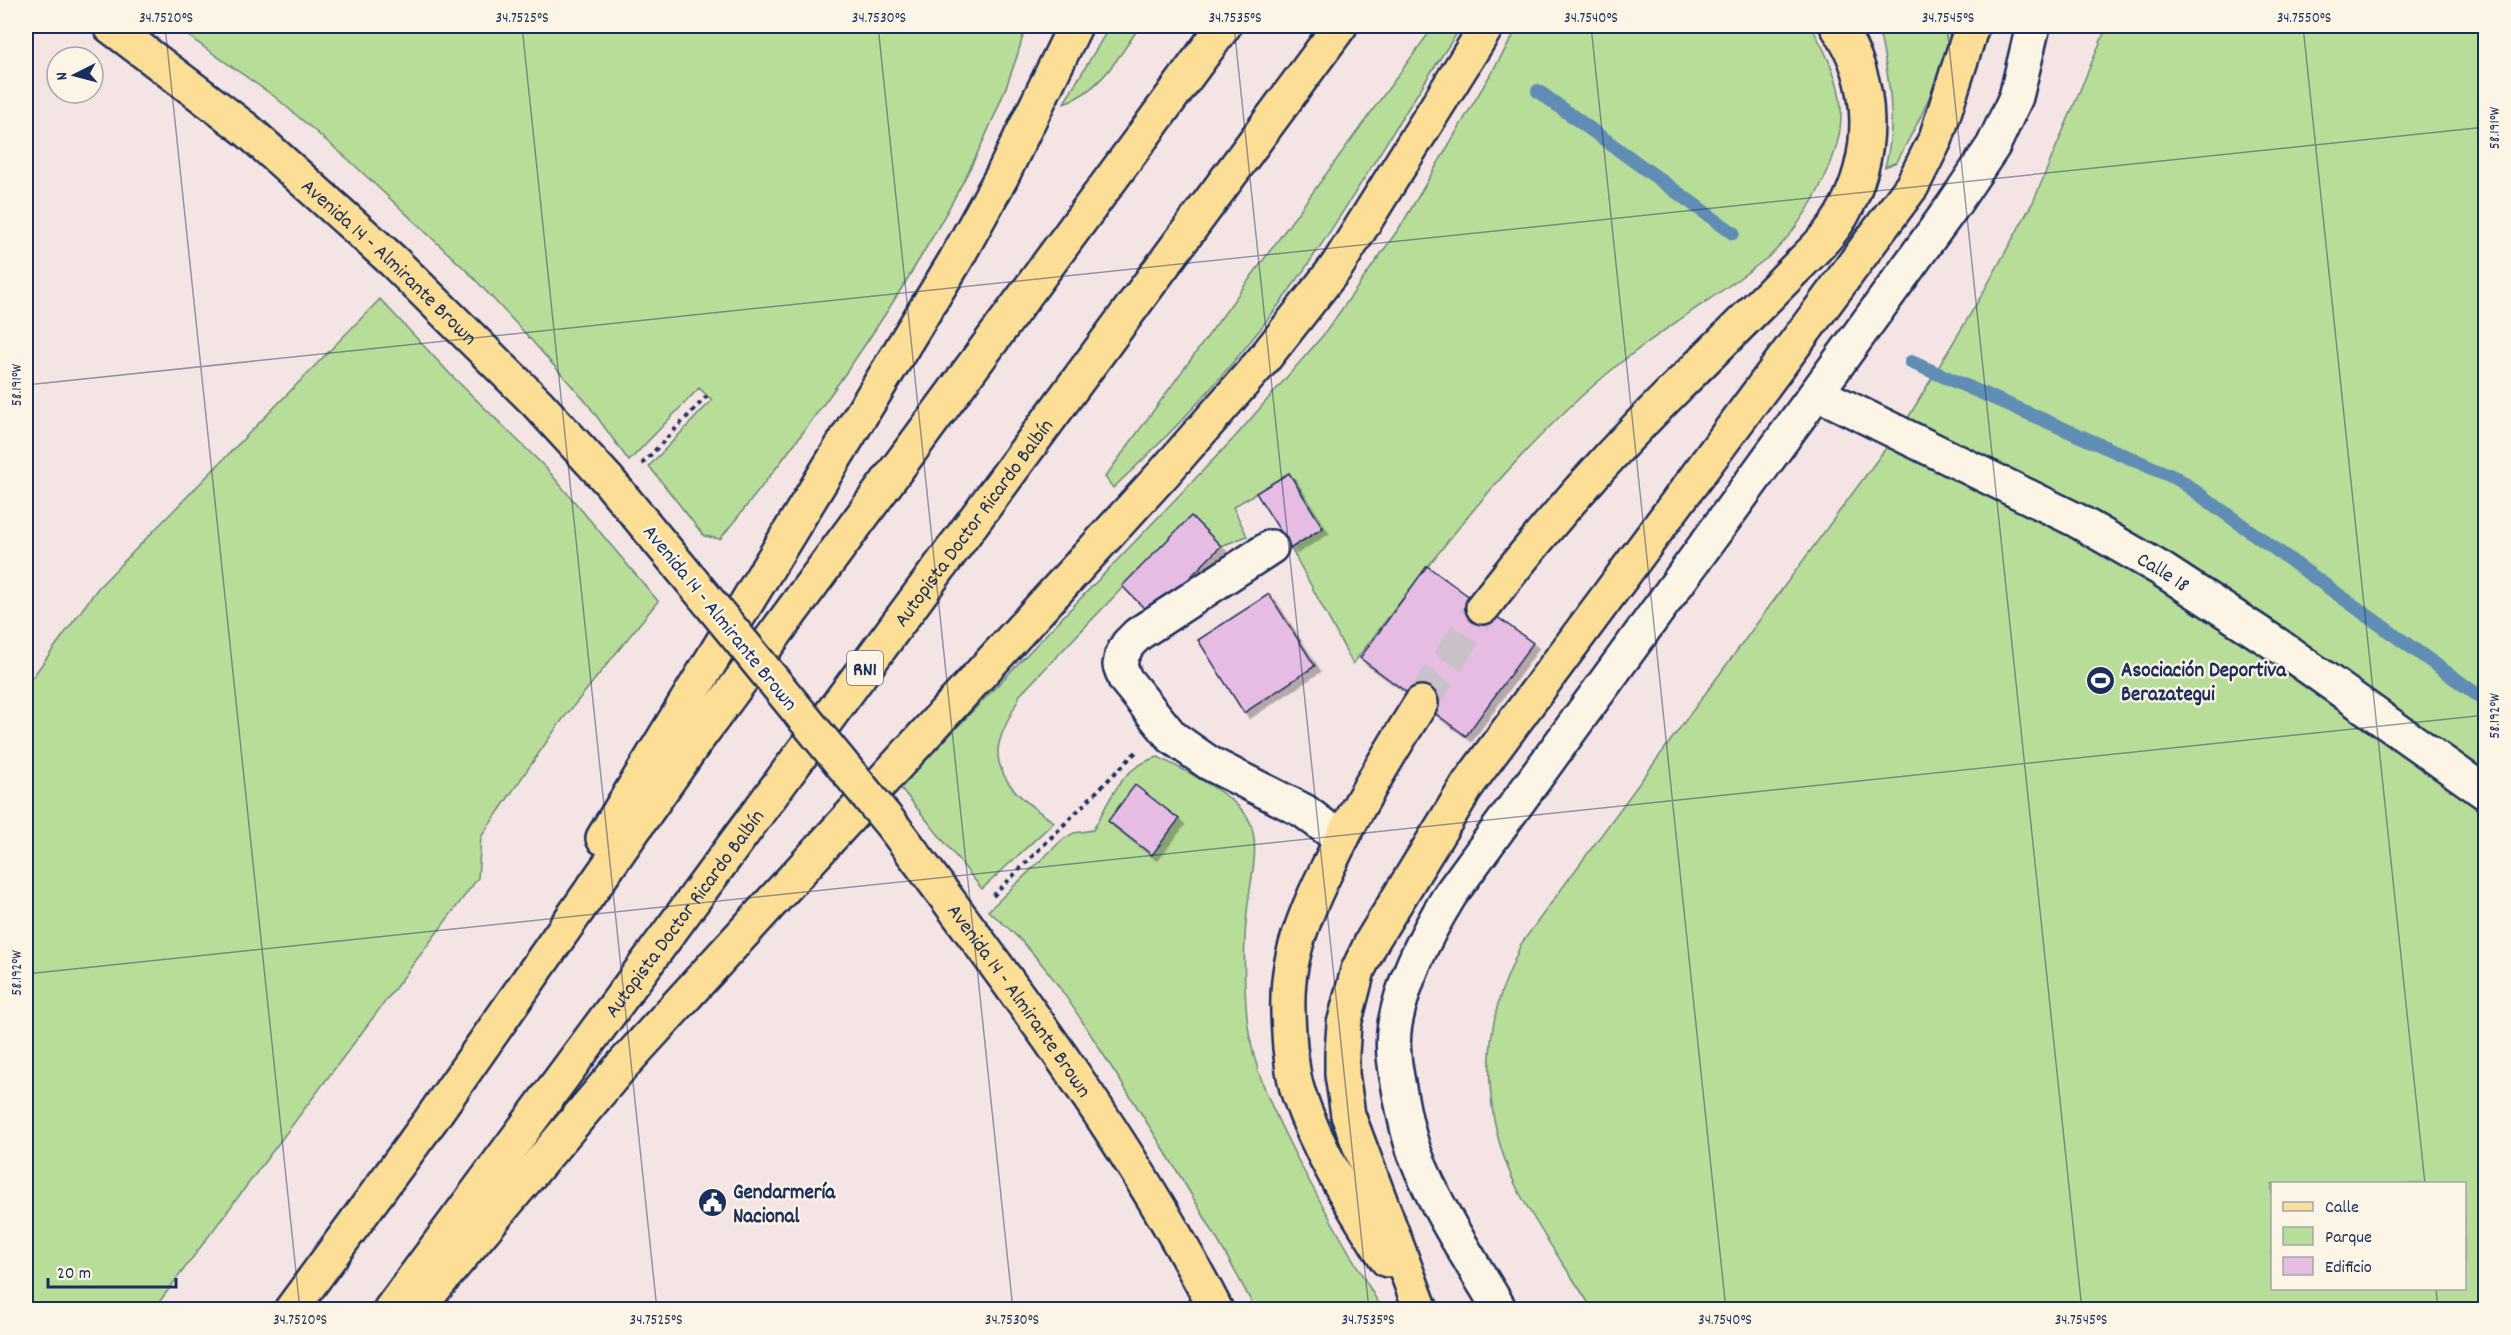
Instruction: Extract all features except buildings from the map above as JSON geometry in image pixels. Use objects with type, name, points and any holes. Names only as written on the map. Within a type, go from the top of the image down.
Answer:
[{"type":"main road","name":"Avenida 14 - Almirante Brown","points":[[110,26],[247,130],[392,260],[537,403],[608,480],[895,829],[993,960],[1097,1106],[1185,1250],[1216,1310]]},
{"type":"main road","points":[[430,1121],[955,261],[1002,176],[1075,26]]},
{"type":"main road","points":[[291,1310],[430,1121],[693,745],[1224,26]]},
{"type":"main road","name":"Autopista Doctor Ricardo Balbín","points":[[390,1310],[1340,26]]},
{"type":"main road","points":[[416,1310],[619,1069],[1156,482],[1263,360],[1336,266],[1487,26]]},
{"type":"main road","points":[[1837,26],[1857,62],[1866,93]]},
{"type":"main road","points":[[1483,607],[1531,546],[1627,436],[1826,237],[1842,214],[1864,160],[1868,127],[1866,93],[1854,26]]},
{"type":"main road","points":[[1420,1310],[1348,1114],[1342,1074],[1343,1034],[1348,1001],[1358,970],[1372,941],[1468,783],[1912,186],[1936,138],[1972,26]]},
{"type":"main road","points":[[1420,1310],[1326,1161],[1297,1090],[1292,1062],[1288,996],[1291,965],[1312,900],[1341,839],[1382,765],[1421,703]]},
{"type":"street","points":[[1500,1310],[1435,1198],[1415,1153],[1404,1114],[1393,1051],[1395,1025],[1410,973],[1433,922],[1450,895],[1952,207],[1993,146],[2016,98],[2033,26]]},
{"type":"street","name":"Calle 18","points":[[1817,393],[2076,520],[2161,569],[2276,644],[2486,793]]},
{"type":"street","points":[[1271,547],[1138,634],[1128,644],[1120,665],[1125,679],[1172,737],[1209,763],[1304,811],[1341,839]]},
{"type":"path","points":[[642,464],[707,396]]},
{"type":"path","points":[[987,903],[1161,726]]},
{"type":"green space","points":[[174,26],[1026,26],[1007,86],[982,143],[923,253],[827,400],[720,539],[704,536],[649,466],[712,400],[699,388],[629,461],[587,403],[468,272],[349,160],[275,97]]},
{"type":"green space","points":[[1110,26],[1140,26],[1099,81],[1089,90],[1064,103]]},
{"type":"green space","points":[[1434,26],[1462,26],[1304,270],[1238,357],[1190,411],[1113,488],[1105,477]]},
{"type":"green space","points":[[1519,26],[1811,26],[1832,68],[1838,87],[1841,125],[1830,166],[1809,207],[1792,232],[1771,255],[1619,364],[1545,431],[1477,506],[1413,584],[1353,664],[1291,548],[1323,528],[1289,473],[1233,507],[1247,536],[1221,546],[1191,516],[1020,695],[1001,738],[998,751],[999,763],[1009,784],[1017,793],[1054,822],[982,889],[900,787],[1235,437],[1325,333],[1402,224]]},
{"type":"green space","points":[[1878,26],[1957,26],[1921,116],[1897,162],[1885,167],[1891,132],[1891,114],[1888,78]]},
{"type":"green space","name":"Asociación Deportiva Berazategui","points":[[2107,26],[2485,26],[2485,1309],[1593,1310],[1518,1190],[1499,1143],[1490,1092],[1490,1066],[1495,1015],[1502,990],[1521,944],[1908,418],[1980,298],[2034,200]]},
{"type":"green space","points":[[380,299],[451,375],[546,468],[658,601],[559,724],[481,837],[478,878],[154,1309],[26,1309],[26,686],[98,588]]},
{"type":"green space","points":[[1158,757],[1223,794],[1235,803],[1250,822],[1254,855],[1244,965],[1247,1018],[1254,1055],[1265,1090],[1288,1141],[1382,1309],[1255,1309],[1188,1188],[1058,985],[1026,946],[988,911],[1063,839],[1074,833],[1093,830],[1111,796],[1125,776],[1134,768]]},
{"type":"waterway","points":[[1538,91],[1733,233]]},
{"type":"waterway","points":[[1911,362],[2178,479],[2486,701]]},
{"type":"tunnel","points":[[1421,703],[1483,607]]},
{"type":"place","name":"Asociación Deportiva Berazategui","points":[[2100,681]]},
{"type":"place","name":"Gendarmería Nacional","points":[[712,1203]]}]
